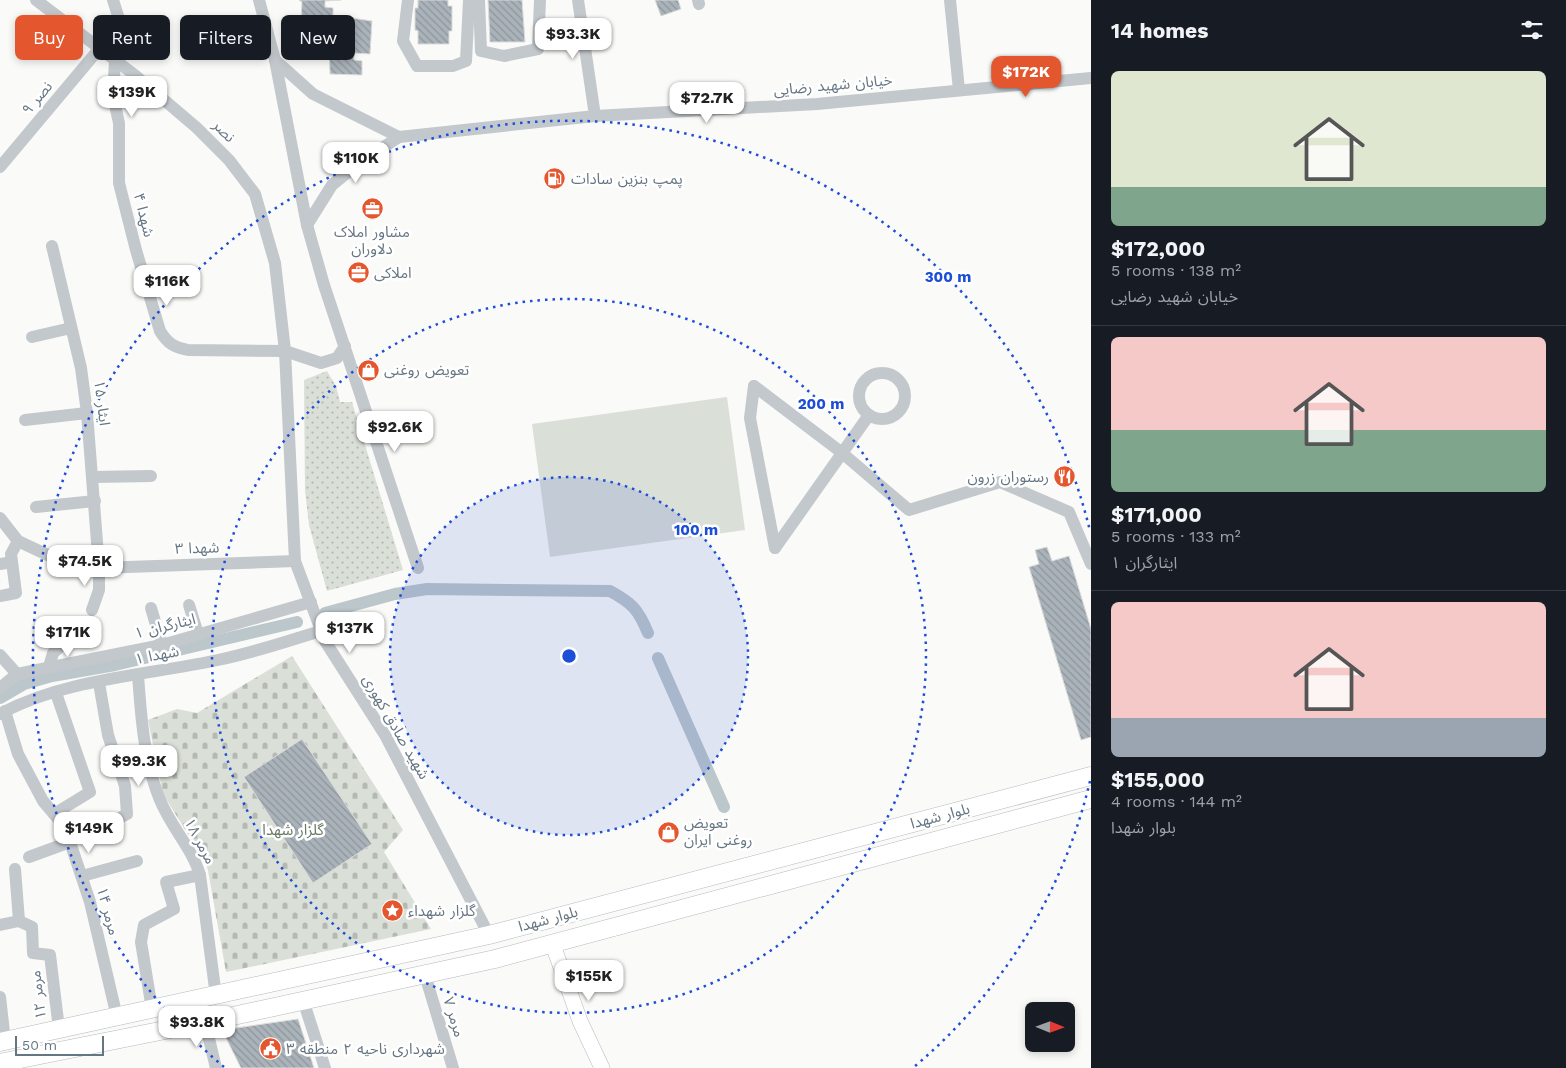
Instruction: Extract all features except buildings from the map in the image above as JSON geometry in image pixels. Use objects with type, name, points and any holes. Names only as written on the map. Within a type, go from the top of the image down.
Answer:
[{"type":"highway","name":"بلوار شهدا","points":[[3,1041],[216,996],[489,934],[1091,776]]},
{"type":"highway","points":[[1010,797],[1007,804],[1008,811],[1016,819]]},
{"type":"highway","name":"بلوار شهدا","points":[[0,1063],[205,1022],[425,975],[553,945],[1091,799]]},
{"type":"highway","points":[[958,811],[966,818],[966,832]]},
{"type":"main road","points":[[553,945],[580,1022],[602,1068]]},
{"type":"street","name":"نصر","points":[[36,0],[93,44]]},
{"type":"street","points":[[113,0],[118,15]]},
{"type":"street","points":[[259,0],[275,60],[307,224],[418,568]]},
{"type":"street","points":[[408,0],[403,41],[417,66],[452,66],[466,60],[469,0]]},
{"type":"street","points":[[479,0],[481,51],[504,56],[538,49],[540,0]]},
{"type":"street","points":[[578,0],[595,116]]},
{"type":"street","points":[[950,0],[959,90]]},
{"type":"street","name":"نصر ۹","points":[[0,167],[93,57]]},
{"type":"street","points":[[275,60],[314,94],[399,137]]},
{"type":"street","name":"نصر","points":[[115,61],[197,128],[229,160],[255,194],[275,263],[285,350]]},
{"type":"street","name":"شهدا ۴","points":[[115,61],[113,96],[119,123],[119,183],[136,250],[160,331],[173,347],[188,350],[285,350],[321,363],[337,358],[345,346]]},
{"type":"street","name":"خیابان شهید رضایی","points":[[307,224],[332,186],[358,163],[399,137],[595,116],[817,104],[1091,78]]},
{"type":"street","name":"ایثار ۱۵","points":[[52,246],[71,328],[87,414],[99,568],[98,590],[92,610]]},
{"type":"street","points":[[32,338],[71,328]]},
{"type":"street","name":"شهید صادق کهوری","points":[[285,350],[295,561],[325,641],[385,735],[489,934]]},
{"type":"street","points":[[869,415],[841,452],[776,548],[750,418],[754,386],[841,452],[909,510],[1000,482],[1070,512],[1091,564]]},
{"type":"street","points":[[25,420],[87,414]]},
{"type":"street","points":[[93,477],[151,476]]},
{"type":"street","points":[[36,508],[95,501]]},
{"type":"street","points":[[0,518],[18,542],[6,563],[16,593],[0,596]]},
{"type":"street","name":"شهدا ۳","points":[[18,542],[54,558],[99,568],[295,561]]},
{"type":"street","name":"ایثارگران ۱","points":[[0,688],[17,674],[162,644],[310,602]]},
{"type":"street","points":[[189,605],[198,634]]},
{"type":"street","points":[[151,608],[162,644]]},
{"type":"street","name":"شهدا ۱","points":[[2,712],[25,700],[138,675],[220,660],[322,631]]},
{"type":"street","points":[[49,667],[54,652],[71,638]]},
{"type":"street","points":[[0,655],[17,674]]},
{"type":"street","name":"مرمر ۱۸","points":[[138,675],[141,719],[150,773],[160,802],[197,864],[200,875],[216,996]]},
{"type":"street","points":[[29,857],[69,839],[99,829],[127,814],[125,786],[108,735],[99,683]]},
{"type":"street","points":[[54,814],[90,792],[56,693]]},
{"type":"street","name":"مرمر ۱۴","points":[[2,712],[18,754],[43,801],[65,827],[82,876],[117,1016]]},
{"type":"street","points":[[82,876],[137,861]]},
{"type":"street","points":[[0,925],[19,921],[16,869]]},
{"type":"street","points":[[152,1009],[141,942],[144,925],[174,909],[166,882],[200,875]]},
{"type":"street","name":"مرمر ۱۲","points":[[19,921],[32,927],[33,953],[50,955],[59,1029]]},
{"type":"street","name":"مرمر ۷","points":[[425,975],[453,1068]]},
{"type":"street","points":[[0,997],[3,1041]]},
{"type":"street","points":[[303,1000],[325,1068]]},
{"type":"street","points":[[205,1022],[216,1068]]},
{"type":"green space","points":[[327,371],[336,386],[340,402],[352,402],[403,570],[327,591],[309,525],[305,490],[304,380]]},
{"type":"green space","points":[[727,397],[745,530],[550,557],[532,424]]},
{"type":"green space","name":"گلزار شهدا","points":[[292,656],[403,830],[384,852],[431,929],[226,972],[207,865],[163,794],[148,720],[177,709],[197,713]]},
{"type":"waterway","points":[[325,613],[395,594],[427,589],[610,591],[634,607],[648,633]]},
{"type":"waterway","points":[[0,698],[24,684],[52,676],[115,665],[297,622]]},
{"type":"waterway","points":[[658,658],[724,807]]},
{"type":"place","name":"پمپ بنزین سادات","points":[[555,179]]},
{"type":"place","name":"مشاور املاک دلاوران","points":[[372,209]]},
{"type":"place","name":"املاکی","points":[[358,273]]},
{"type":"place","name":"تعویض روغنی","points":[[368,370]]},
{"type":"place","name":"رستوران زرون","points":[[1065,477]]},
{"type":"place","name":"تعویض روغنی ایران","points":[[668,832]]},
{"type":"place","name":"گلزار شهداء","points":[[392,911]]},
{"type":"place","name":"شهرداری ناحیه ۲ منطقه ۳","points":[[270,1049]]}]
